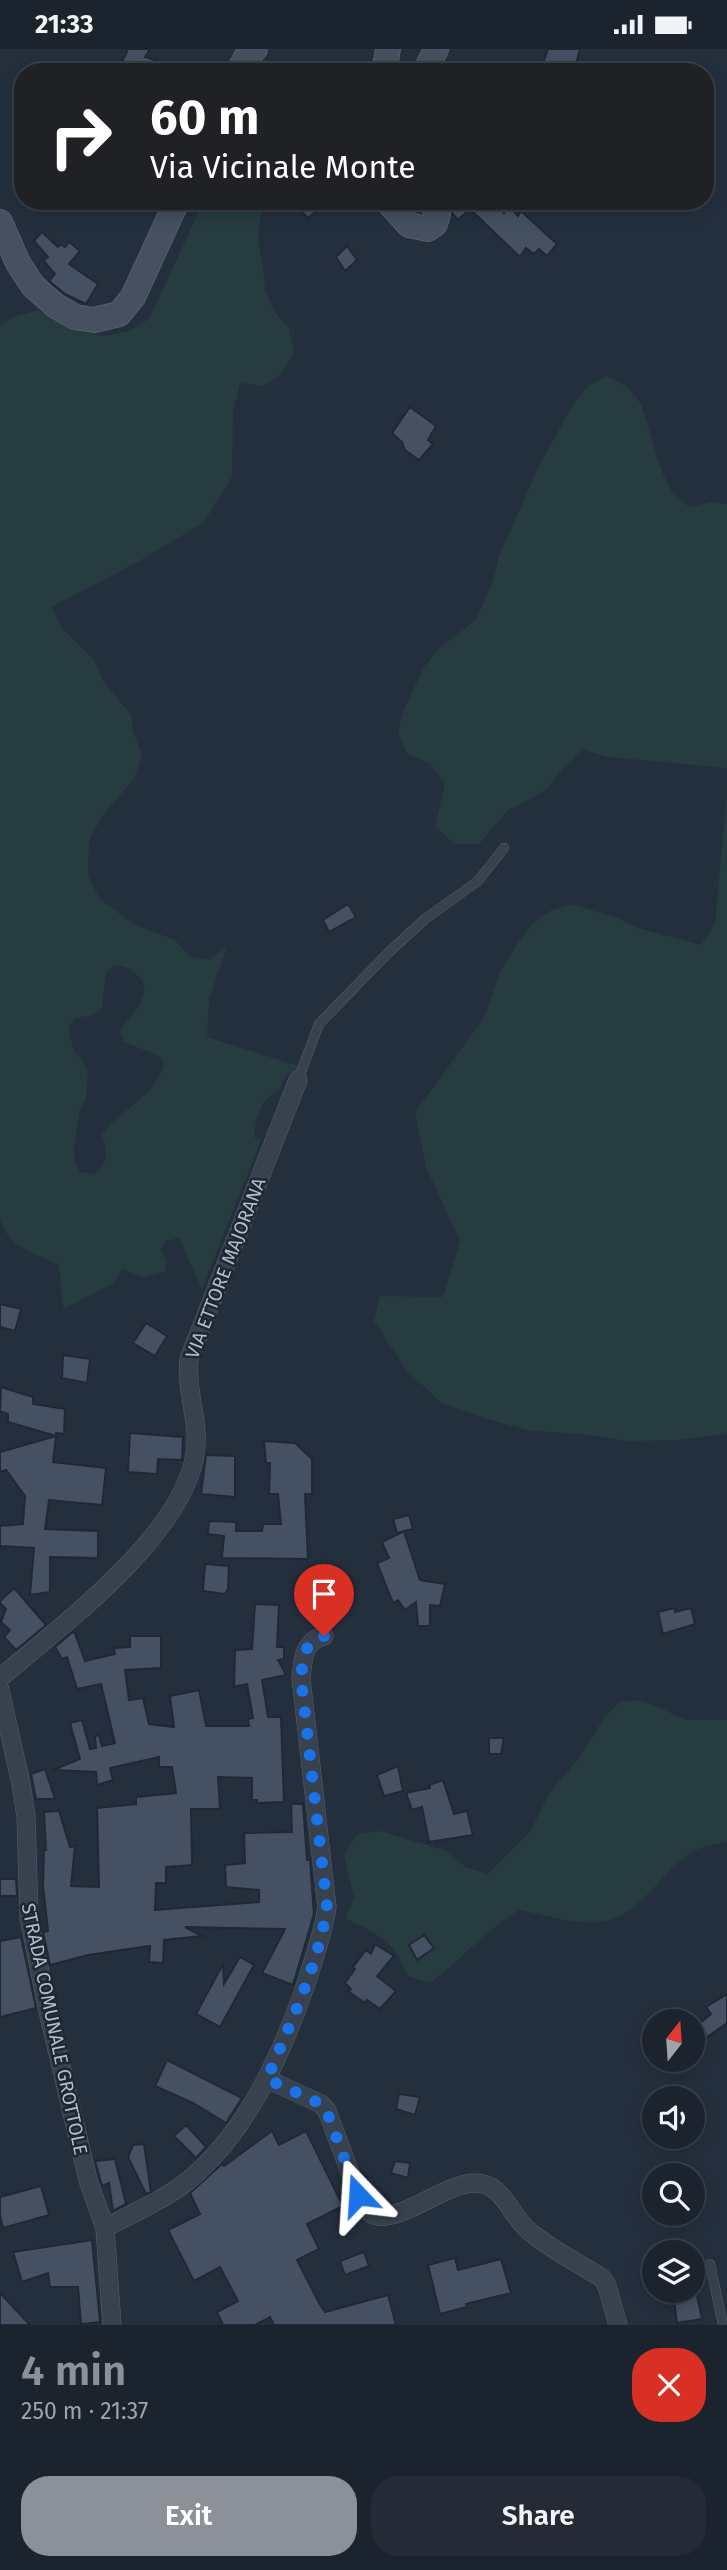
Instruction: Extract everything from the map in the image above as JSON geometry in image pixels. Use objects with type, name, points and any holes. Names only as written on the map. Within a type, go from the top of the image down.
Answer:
[{"type":"street","points":[[243,63],[255,49]]},
{"type":"street","points":[[0,222],[18,263],[33,286],[56,306],[75,317],[94,320],[118,314],[133,297],[173,210]]},
{"type":"street","points":[[395,210],[409,225],[428,229],[435,223],[438,214],[436,210]]},
{"type":"street","name":"VIA ETTORE MAJORANA","points":[[0,1678],[90,1601],[148,1543],[189,1477],[197,1440],[189,1387],[189,1359],[298,1080]]},
{"type":"street","points":[[105,2228],[187,2181],[229,2139],[267,2079],[299,2004],[321,1938],[327,1907],[301,1678],[307,1647],[316,1638],[324,1636]]},
{"type":"street","name":"STRADA COMUNALE GROTTOLE","points":[[0,1690],[22,1784],[26,1816],[29,1918],[88,2180],[105,2228],[112,2325]]},
{"type":"street","points":[[267,2079],[321,2104],[327,2112],[358,2195],[368,2211],[383,2217],[463,2185],[486,2184],[497,2191],[527,2230],[602,2278],[607,2286],[618,2325]]},
{"type":"lane","points":[[298,1080],[319,1024],[425,919],[478,881],[504,848]]},
{"type":"lane","points":[[710,2264],[723,2325]]},
{"type":"green space","points":[[200,210],[263,210],[258,240],[265,289],[274,311],[289,329],[294,353],[281,374],[263,386],[240,383],[233,412],[232,477],[204,522],[141,560],[52,607],[61,627],[94,660],[103,681],[132,716],[133,731],[142,755],[134,779],[103,815],[89,840],[88,876],[99,898],[133,924],[175,940],[189,956],[210,960],[227,946],[209,1000],[207,1037],[299,1066],[296,1073],[287,1073],[279,1091],[268,1098],[260,1109],[254,1137],[261,1140],[202,1289],[179,1238],[166,1241],[160,1251],[167,1260],[165,1272],[143,1278],[122,1269],[114,1283],[64,1309],[58,1264],[31,1253],[16,1243],[4,1229],[0,1219],[0,326],[13,317],[38,310],[81,331],[103,336],[127,332],[149,319]],"holes":[[[115,965],[128,968],[143,984],[144,991],[135,1012],[120,1030],[124,1042],[155,1054],[164,1061],[155,1083],[102,1135],[106,1152],[103,1165],[94,1174],[80,1172],[74,1150],[80,1108],[86,1098],[88,1072],[74,1051],[68,1028],[75,1018],[93,1015],[102,1008],[106,972]]]},
{"type":"green space","points":[[606,376],[628,387],[641,404],[662,472],[672,492],[689,507],[711,502],[727,504],[727,768],[609,757],[583,750],[562,769],[549,787],[508,810],[479,844],[455,844],[435,827],[445,783],[429,763],[407,754],[398,731],[404,709],[424,667],[438,649],[476,620],[494,578],[499,556],[538,468],[572,406],[587,387]]},
{"type":"green space","points":[[727,793],[727,1434],[678,1440],[628,1441],[532,1431],[486,1419],[442,1403],[407,1371],[374,1321],[380,1296],[443,1297],[460,1241],[426,1167],[415,1112],[484,1018],[501,970],[518,943],[532,924],[550,911],[572,904],[617,918],[638,928],[701,945],[715,923]]},
{"type":"green space","points":[[642,1700],[686,1720],[727,1720],[727,1842],[703,1847],[685,1857],[644,1898],[622,1915],[609,1920],[575,1922],[519,1910],[430,1983],[408,1976],[396,1953],[384,1939],[345,1918],[354,1898],[344,1855],[357,1834],[381,1831],[447,1851],[465,1867],[488,1874],[530,1832],[550,1792],[580,1757],[604,1718],[619,1702]]},
{"type":"building","points":[[128,49],[150,49],[145,57],[158,61],[157,63],[122,62]]},
{"type":"building","points":[[548,49],[580,49],[576,63],[543,63]]},
{"type":"building","points":[[300,210],[318,210],[308,218]]},
{"type":"building","points":[[451,210],[469,210],[458,220]]},
{"type":"building","points":[[471,210],[501,210],[504,213],[506,210],[513,210],[518,216],[521,211],[557,244],[547,256],[539,249],[534,254],[526,248],[520,257]]},
{"type":"building","points":[[42,232],[58,247],[61,244],[65,247],[69,242],[80,251],[69,264],[98,284],[86,304],[65,294],[49,281],[55,274],[43,260],[48,257],[34,241]]},
{"type":"building","points":[[347,246],[357,260],[345,271],[336,257]]},
{"type":"building","points":[[410,407],[436,426],[428,440],[433,444],[419,460],[405,450],[402,442],[392,433]]},
{"type":"building","points":[[348,904],[356,917],[329,932],[323,920]]},
{"type":"building","points":[[0,1304],[21,1309],[15,1331],[0,1327]]},
{"type":"building","points":[[146,1323],[167,1336],[155,1356],[133,1343]]},
{"type":"building","points":[[63,1355],[90,1359],[87,1383],[62,1378]]},
{"type":"building","points":[[1,1387],[33,1397],[33,1404],[65,1409],[64,1434],[56,1433],[56,1436],[8,1422],[8,1414],[0,1411]]},
{"type":"building","points":[[130,1433],[183,1437],[182,1460],[158,1459],[157,1474],[128,1472]]},
{"type":"building","points":[[56,1436],[53,1462],[106,1468],[102,1505],[49,1500],[45,1529],[98,1531],[98,1558],[50,1557],[50,1592],[30,1595],[34,1548],[0,1546],[0,1526],[23,1524],[25,1496],[6,1470],[0,1472],[0,1452]]},
{"type":"building","points":[[264,1441],[295,1443],[312,1459],[312,1494],[305,1494],[308,1559],[222,1558],[224,1536],[208,1534],[209,1521],[236,1522],[236,1531],[262,1531],[263,1524],[281,1524],[278,1494],[269,1494],[270,1463],[266,1463]]},
{"type":"building","points":[[206,1455],[235,1456],[235,1497],[201,1494]]},
{"type":"building","points":[[409,1515],[413,1529],[397,1533],[393,1519]]},
{"type":"building","points":[[404,1531],[420,1580],[445,1584],[440,1606],[430,1605],[430,1626],[418,1626],[416,1602],[405,1610],[398,1600],[393,1603],[377,1563],[389,1558],[382,1542]]},
{"type":"building","points":[[205,1564],[229,1566],[228,1589],[225,1594],[203,1591]]},
{"type":"building","points":[[14,1588],[46,1625],[16,1650],[4,1637],[10,1630],[1,1622],[6,1609],[0,1603]]},
{"type":"building","points":[[255,1604],[279,1605],[277,1647],[284,1647],[284,1659],[278,1660],[286,1675],[262,1680],[268,1717],[281,1717],[284,1802],[257,1803],[257,1800],[252,1800],[252,1778],[218,1777],[220,1809],[191,1809],[192,1865],[166,1867],[166,1883],[156,1883],[155,1910],[259,1902],[259,1890],[226,1887],[225,1865],[245,1863],[244,1833],[292,1832],[291,1804],[303,1804],[314,1914],[293,1985],[262,1973],[285,1929],[185,1927],[202,1936],[164,1940],[163,1963],[149,1962],[150,1946],[88,1955],[50,1965],[43,1932],[48,1931],[43,1885],[46,1850],[44,1812],[59,1811],[70,1847],[75,1846],[71,1886],[99,1887],[97,1808],[136,1804],[136,1797],[176,1793],[172,1767],[159,1767],[159,1757],[110,1768],[113,1780],[97,1785],[96,1772],[53,1770],[80,1759],[70,1723],[82,1720],[90,1749],[96,1748],[95,1736],[99,1735],[102,1746],[115,1743],[101,1684],[77,1689],[67,1657],[62,1659],[55,1647],[74,1631],[85,1661],[115,1654],[114,1648],[130,1647],[130,1636],[161,1636],[161,1668],[125,1670],[129,1700],[143,1698],[149,1724],[174,1727],[170,1696],[199,1690],[206,1726],[249,1726],[248,1719],[253,1718],[247,1684],[234,1687],[235,1650],[252,1649]]},
{"type":"building","points":[[675,1608],[675,1612],[691,1608],[695,1624],[663,1634],[658,1612]]},
{"type":"building","points":[[489,1738],[504,1738],[501,1754],[489,1754]]},
{"type":"building","points":[[398,1766],[403,1791],[384,1796],[377,1775]]},
{"type":"building","points":[[45,1769],[55,1799],[36,1799],[31,1774]]},
{"type":"building","points":[[443,1780],[454,1814],[467,1811],[473,1835],[429,1842],[422,1807],[412,1810],[406,1793],[430,1788],[429,1785]]},
{"type":"building","points":[[0,1879],[16,1879],[17,1896],[0,1896]]},
{"type":"building","points":[[424,1935],[434,1948],[417,1960],[409,1945]]},
{"type":"building","points":[[21,1937],[36,2008],[0,2017],[0,1941]]},
{"type":"building","points":[[375,1944],[394,1956],[377,1976],[396,1991],[380,2009],[367,2000],[365,2003],[348,1991],[351,1989],[345,1983],[366,1950],[371,1954]]},
{"type":"building","points":[[240,1957],[254,1965],[220,2027],[196,2014],[223,1964],[224,1984]]},
{"type":"building","points":[[727,1994],[727,2023],[705,2039],[705,2019],[711,2014],[706,2007]]},
{"type":"building","points":[[167,2060],[242,2098],[226,2123],[193,2103],[155,2086]]},
{"type":"building","points":[[399,2094],[420,2097],[415,2115],[396,2109]]},
{"type":"building","points":[[186,2125],[206,2147],[196,2158],[174,2136]]},
{"type":"building","points":[[272,2131],[279,2145],[306,2131],[343,2206],[307,2224],[319,2249],[297,2260],[319,2303],[325,2312],[388,2295],[396,2325],[274,2325],[270,2317],[255,2325],[223,2325],[217,2312],[238,2301],[220,2267],[194,2281],[168,2230],[200,2214],[190,2193],[222,2164],[224,2166]]},
{"type":"building","points":[[144,2144],[151,2192],[146,2194],[128,2157],[133,2145]]},
{"type":"building","points":[[115,2159],[126,2204],[113,2211],[109,2183],[102,2186],[95,2161]]},
{"type":"building","points":[[395,2161],[410,2163],[408,2178],[391,2173]]},
{"type":"building","points":[[41,2186],[49,2215],[3,2228],[0,2197]]},
{"type":"building","points":[[92,2240],[100,2322],[81,2324],[78,2287],[50,2287],[48,2273],[22,2282],[13,2252]]},
{"type":"building","points":[[364,2252],[369,2266],[345,2275],[340,2261]]},
{"type":"building","points":[[455,2258],[458,2270],[501,2259],[511,2293],[466,2304],[467,2307],[440,2314],[428,2265]]},
{"type":"building","points":[[0,2293],[30,2325],[0,2325]]},
{"type":"building","points":[[674,2303],[699,2303],[702,2319],[677,2323]]},
{"type":"route","points":[[324,1636],[316,1638],[307,1647],[301,1678],[327,1907],[321,1938],[299,2004],[267,2079],[309,2096],[321,2104],[327,2112],[358,2195]]}]
